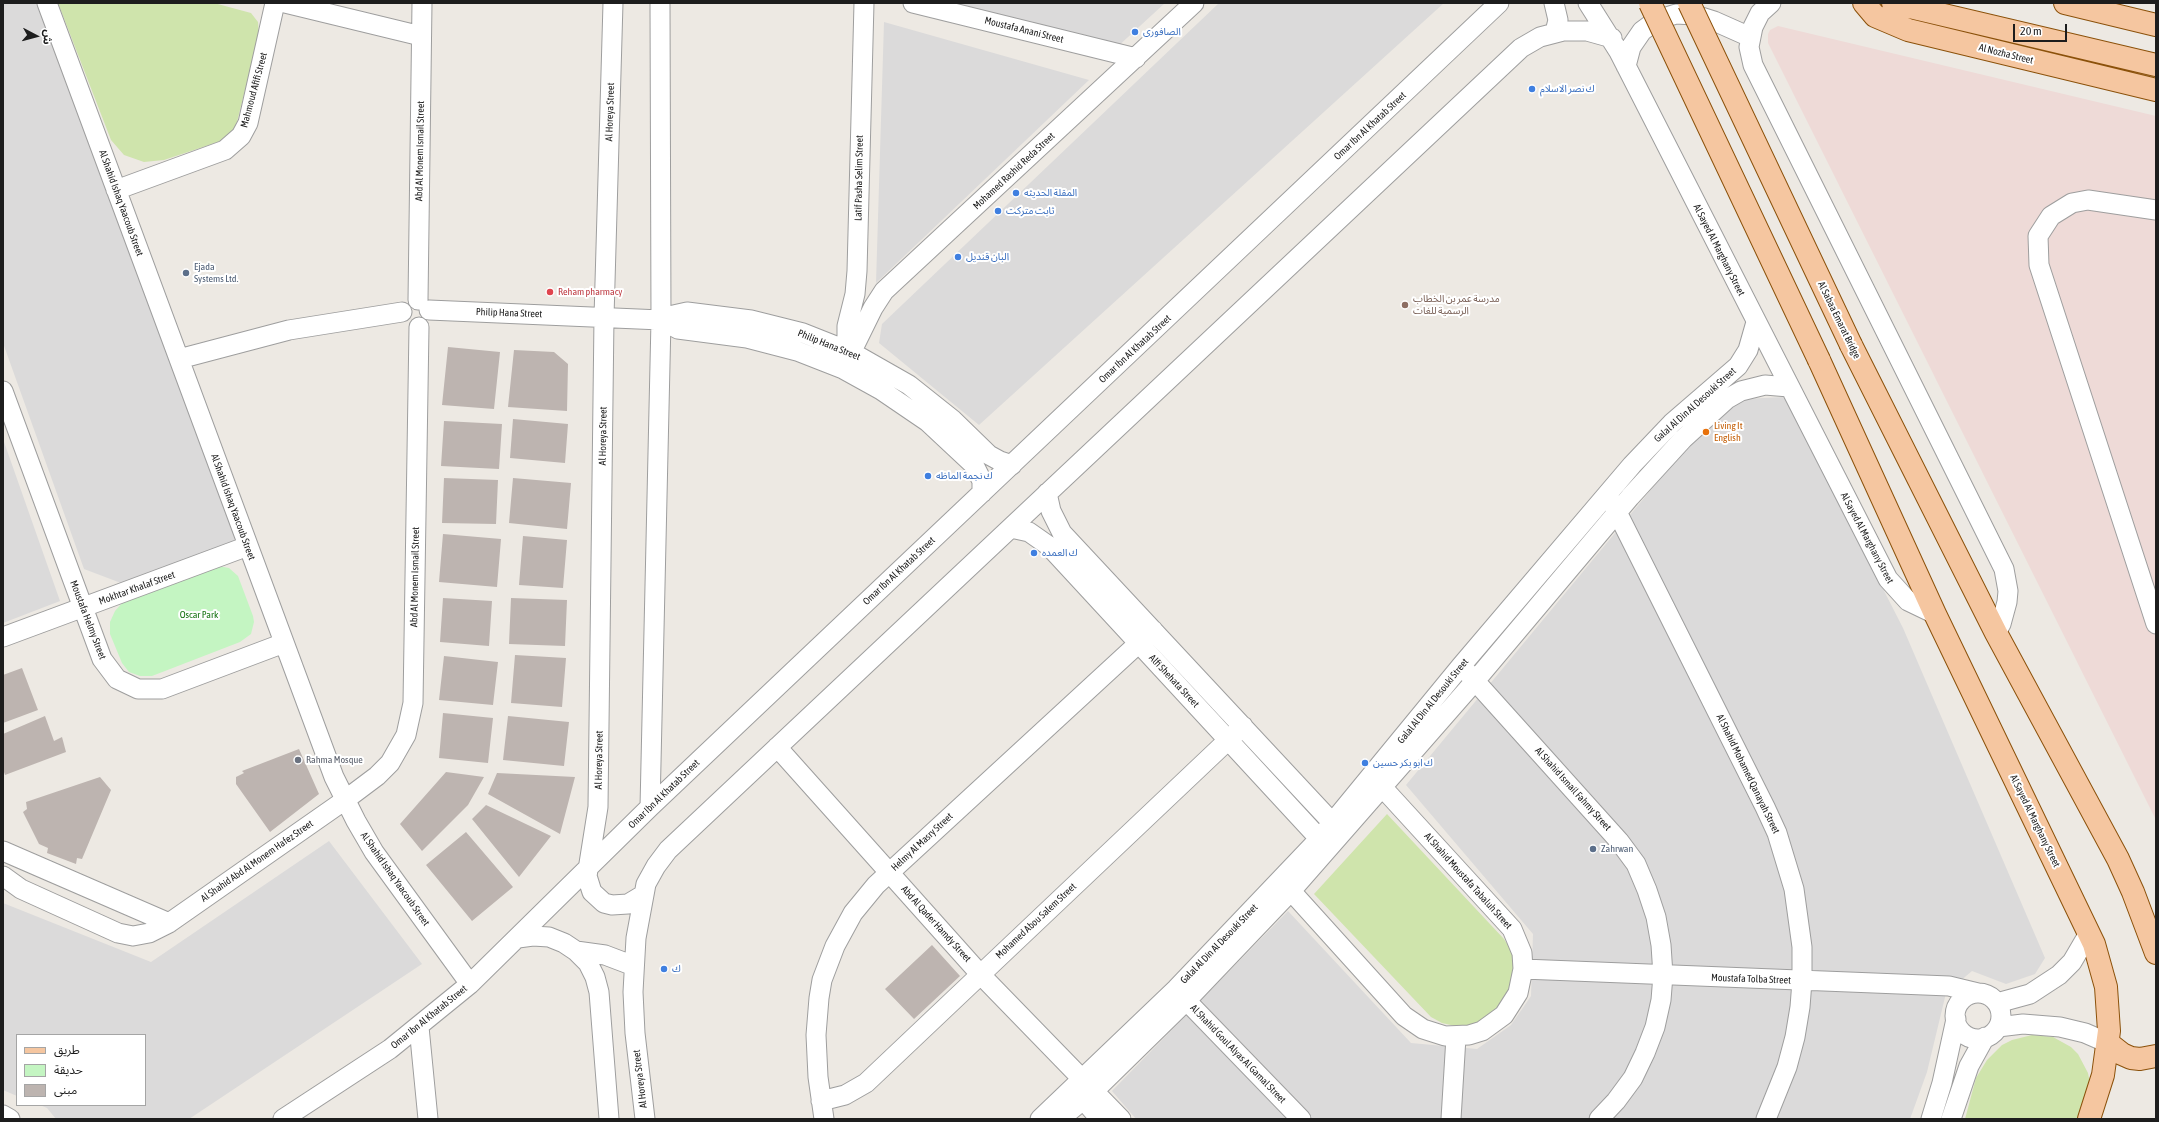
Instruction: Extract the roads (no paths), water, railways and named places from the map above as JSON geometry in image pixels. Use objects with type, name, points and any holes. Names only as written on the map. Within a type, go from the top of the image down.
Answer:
[{"type":"main road","points":[[1650,3],[1819,360],[1935,614]]},
{"type":"main road","name":"Al Sabaa Emarat Bridge","points":[[1689,3],[1851,345],[1996,633]]},
{"type":"main road","name":"Al Nozha Street","points":[[1864,3],[1875,16],[1908,30],[2156,90]]},
{"type":"main road","points":[[1892,3],[2156,64]]},
{"type":"main road","points":[[2065,3],[2156,25]]},
{"type":"main road","name":"Al Sayed Al Marghany Street","points":[[1935,614],[2089,933],[2101,965],[2106,987],[2108,1009],[2108,1043],[2103,1075],[2089,1119]]},
{"type":"main road","points":[[1996,633],[2113,848],[2134,892],[2156,953]]},
{"type":"main road","points":[[2108,1043],[2122,1054],[2131,1058],[2140,1059],[2156,1056]]},
{"type":"street","name":"Al Shahid Ishaq Yaacoub Street","points":[[47,3],[329,766],[345,800],[374,852],[470,984]]},
{"type":"street","name":"Mahmoud Afifi Street","points":[[116,190],[218,153],[231,146],[241,136],[248,123],[275,3]]},
{"type":"street","points":[[285,3],[421,36]]},
{"type":"street","name":"Abd Al Monem Ismail Street","points":[[422,3],[423,305]]},
{"type":"street","name":"Al Horeya Street","points":[[613,3],[604,317],[598,807],[588,868],[588,884],[597,898],[604,903],[616,906],[628,904],[643,895]]},
{"type":"street","points":[[650,807],[661,320],[660,3]]},
{"type":"street","name":"Latif Pasha Selim Street","points":[[851,352],[847,337],[847,326],[855,294],[857,272],[864,3]]},
{"type":"street","name":"Moustafa Anani Street","points":[[913,3],[1136,58]]},
{"type":"street","name":"Mohamed Rashid Reda Street","points":[[843,370],[884,291],[1194,3]]},
{"type":"street","name":"Omar Ibn Al Khatab Street","points":[[283,1119],[376,1059],[419,1027],[470,984],[650,807],[1499,3]]},
{"type":"street","points":[[1554,3],[1558,20],[1555,32]]},
{"type":"street","name":"Al Sayed Al Marghany Street","points":[[1588,3],[1612,38],[1888,579],[1908,601],[1935,614]]},
{"type":"street","points":[[1771,3],[1757,18],[1750,37],[1749,47],[1753,65],[2004,569],[2008,591],[2007,602],[2001,624],[1996,633]]},
{"type":"street","points":[[1626,66],[1631,47],[1642,31],[1657,20],[1671,15],[1695,15],[1723,24],[1750,37]]},
{"type":"street","points":[[643,895],[650,875],[668,850],[1521,48],[1540,37],[1555,32],[1579,30],[1612,38]]},
{"type":"street","points":[[2156,210],[2088,200],[2072,203],[2051,216],[2038,236],[2039,265],[2156,624]]},
{"type":"street","points":[[857,272],[867,285],[884,291]]},
{"type":"street","points":[[409,301],[423,305],[426,322],[418,327],[406,324],[402,312],[403,307],[409,301]]},
{"type":"street","name":"Philip Hana Street","points":[[423,305],[661,320],[688,330],[730,335],[764,342],[797,352],[843,370],[897,400],[943,435],[974,465],[982,481],[982,493]]},
{"type":"street","points":[[179,360],[282,332],[334,322],[402,312]]},
{"type":"street","name":"Philip Hana Street","points":[[661,320],[669,316],[686,312],[750,320],[803,333],[851,352],[909,385],[953,420],[989,455],[1012,465]]},
{"type":"street","name":"Galal Al Din Al Desouki Street","points":[[1181,995],[1338,828],[1461,666],[1658,437],[1738,366],[1748,350],[1756,322]]},
{"type":"street","name":"Abd Al Monem Ismail Street","points":[[345,800],[377,776],[390,763],[399,750],[411,719],[414,686],[418,327]]},
{"type":"street","name":"Galal Al Din Al Desouki Street","points":[[1338,828],[1383,788],[1617,512],[1669,453],[1727,400],[1741,391],[1757,386],[1773,384],[1789,387]]},
{"type":"street","name":"Moustafa Helmy Street","points":[[3,391],[102,659],[111,673],[130,687],[146,691],[170,687],[284,643]]},
{"type":"street","name":"Alfi Shehata Street","points":[[1047,493],[1051,511],[1062,533],[1338,828]]},
{"type":"street","name":"Al Shahid Mohamed Qanayah Street","points":[[1607,495],[1617,512],[1777,834],[1789,868],[1799,918],[1802,981],[1795,1037],[1777,1096],[1766,1119]]},
{"type":"street","name":"Alfi Shehata Street","points":[[1011,528],[1029,532],[1045,541],[1324,844]]},
{"type":"street","name":"Mokhtar Khalaf Street","points":[[3,637],[248,546]]},
{"type":"street","name":"Helmy Al Masry Street","points":[[822,1110],[816,1035],[818,1005],[822,980],[835,946],[852,914],[872,889],[889,872],[1153,630]]},
{"type":"street","name":"Al Shahid Ismail Fahmy Street","points":[[1461,666],[1601,819],[1636,864],[1656,917],[1661,945],[1663,976],[1661,1000],[1655,1027],[1645,1053],[1632,1078],[1616,1101],[1599,1119]]},
{"type":"street","name":"Mohamed Abou Salem Street","points":[[822,1110],[862,1085],[1242,726]]},
{"type":"street","name":"Abd Al Qader Hamdy Street","points":[[777,747],[1083,1089]]},
{"type":"street","name":"Al Shahid Moustafa Tabaluh Street","points":[[1291,891],[1409,1020],[1423,1029],[1433,1034],[1456,1037],[1482,1031],[1504,1015],[1518,993],[1523,969],[1522,953],[1512,928],[1383,788]]},
{"type":"street","name":"Al Shahid Abd Al Monem Hafez Street","points":[[3,876],[21,889],[118,933],[141,935],[156,931],[345,800]]},
{"type":"street","name":"Galal Al Din Al Desouki Street","points":[[1060,1119],[1083,1089],[1291,891],[1324,844]]},
{"type":"street","points":[[3,852],[169,922]]},
{"type":"street","name":"Al Horeya Street","points":[[643,895],[637,924],[634,966],[635,1033],[645,1119]]},
{"type":"street","points":[[1997,1003],[2030,994],[2059,975],[2082,948],[2089,933]]},
{"type":"street","points":[[518,938],[533,936],[549,937],[576,950],[588,963],[595,977],[599,992],[609,1119]]},
{"type":"street","points":[[576,950],[605,955],[634,966]]},
{"type":"street","name":"Moustafa Tolba Street","points":[[1523,969],[1663,976],[1949,986],[1978,993]]},
{"type":"street","points":[[1931,1119],[1942,1082],[1958,1004],[1963,998],[1978,993],[1992,997],[1997,1003],[2000,1011],[1991,1032],[1969,1066],[1951,1119]]},
{"type":"street","name":"Al Shahid Goul Alyas Al Gamal Street","points":[[1181,995],[1301,1119]]},
{"type":"street","points":[[1956,1019],[1963,1033],[1970,1037],[2035,1024],[2060,1027],[2085,1033],[2108,1043]]},
{"type":"street","points":[[419,1027],[428,1119]]},
{"type":"street","points":[[1451,1119],[1456,1037]]},
{"type":"street","points":[[1083,1089],[1100,1119]]},
{"type":"street","points":[[1083,1089],[1121,1119]]},
{"type":"street","name":"Galal Al Din Al Desouki Street","points":[[1040,1119],[1083,1089]]},
{"type":"street","points":[[3,1115],[10,1119]]},
{"type":"place","name":"الصافورى","points":[[1135,32]]},
{"type":"place","name":"ك نصر الاسلام","points":[[1532,89]]},
{"type":"place","name":"المقلة الحديثه","points":[[1016,193]]},
{"type":"place","name":"ثابت متركت","points":[[998,211]]},
{"type":"place","name":"البان قنديل","points":[[958,257]]},
{"type":"place","name":"Ejada Systems Ltd.","points":[[186,273]]},
{"type":"place","name":"Reham pharmacy","points":[[550,292]]},
{"type":"place","name":"مدرسة عمر بن الخطاب الرسمية للغات","points":[[1405,305]]},
{"type":"place","name":"Living It English","points":[[1706,432]]},
{"type":"place","name":"ك نجمة الماظه","points":[[928,476]]},
{"type":"place","name":"ك العمده","points":[[1034,553]]},
{"type":"place","name":"Rahma Mosque","points":[[298,760]]},
{"type":"place","name":"ك ابو بكر حسين","points":[[1365,763]]},
{"type":"place","name":"Zahrwan","points":[[1593,849]]},
{"type":"place","name":"ك","points":[[664,969]]},
{"type":"park label","name":"Oscar Park","points":[[199,615]]}]
